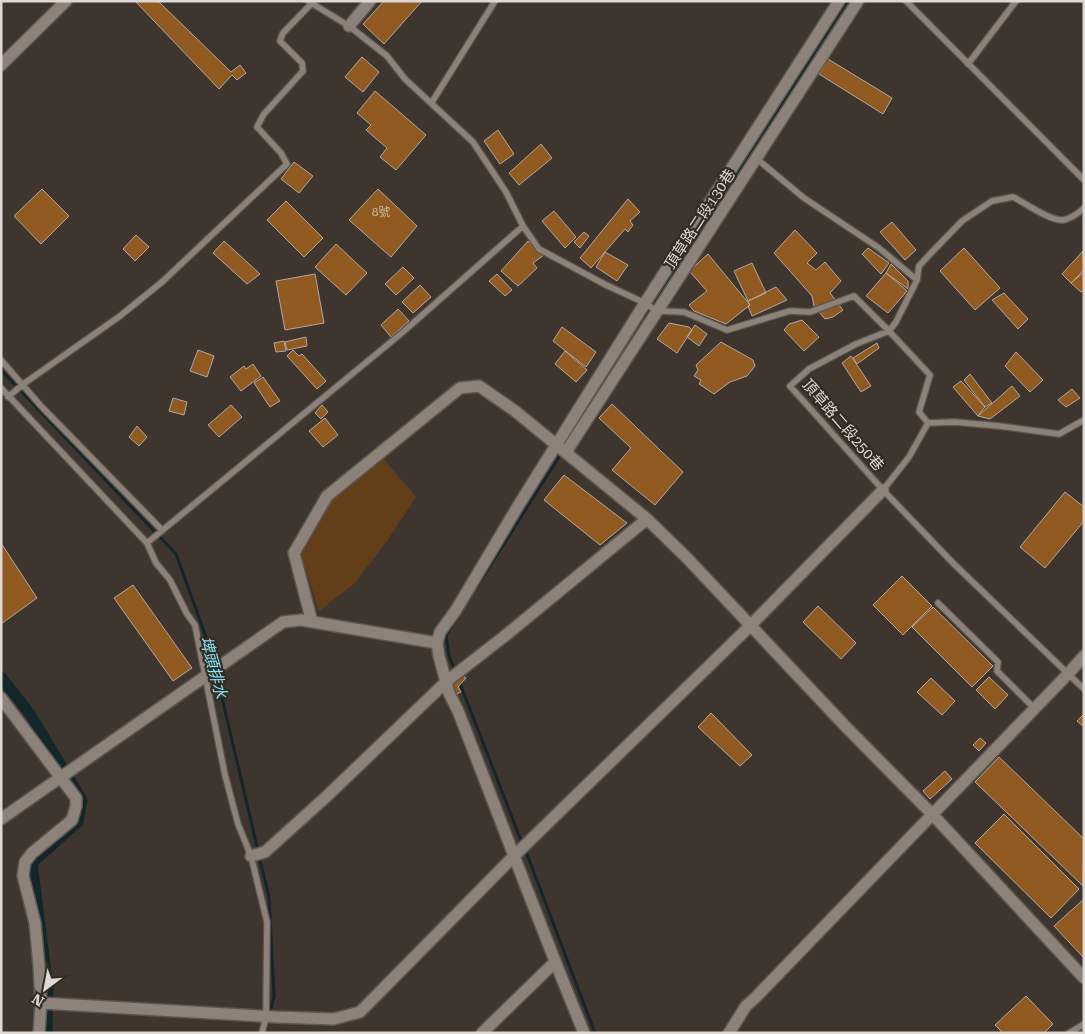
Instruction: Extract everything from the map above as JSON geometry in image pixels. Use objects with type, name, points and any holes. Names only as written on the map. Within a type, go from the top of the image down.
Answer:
[{"type":"street","points":[[1,65],[66,1]]},
{"type":"street","points":[[348,26],[370,1]]},
{"type":"street","points":[[584,1033],[458,710],[449,694],[437,643],[440,632],[456,610],[518,506],[561,449],[645,303],[839,1]]},
{"type":"street","name":"頂草路二段130巷","points":[[561,449],[658,311],[858,1]]},
{"type":"street","points":[[312,622],[294,553],[328,496],[460,388],[480,386],[515,411],[647,518],[847,728],[933,815],[1084,978]]},
{"type":"street","points":[[46,1003],[271,1017],[334,1018],[360,1012],[515,855],[750,626],[883,490]]},
{"type":"street","points":[[251,856],[265,852],[327,796],[447,680],[506,635],[647,518]]},
{"type":"street","points":[[1,819],[283,622],[301,620],[437,643]]},
{"type":"street","points":[[733,1031],[746,1006],[933,815],[1084,656]]},
{"type":"street","points":[[1,698],[76,798],[75,813],[72,820],[32,853],[25,862],[23,876],[35,923],[39,966],[46,1003],[39,1033]]},
{"type":"street","points":[[482,1033],[555,962]]},
{"type":"lane","points":[[432,102],[495,1]]},
{"type":"lane","points":[[906,1],[1084,180]]},
{"type":"lane","points":[[968,64],[1016,1]]},
{"type":"lane","points":[[8,396],[120,316],[155,287],[287,164],[282,153],[258,127],[264,114],[303,71],[302,63],[280,41],[283,33],[310,2],[348,26],[387,56],[405,79],[473,142],[506,192],[523,226],[539,249],[658,311],[684,312],[727,330],[790,311],[810,312],[854,296],[930,376],[919,412],[928,423]]},
{"type":"lane","points":[[757,159],[804,198],[879,248],[916,280]]},
{"type":"lane","points":[[889,331],[896,322],[916,280],[919,266],[962,221],[992,201],[1013,196],[1041,214],[1062,220],[1078,213],[1084,208]]},
{"type":"lane","points":[[147,543],[403,332],[523,226]]},
{"type":"lane","name":"頂草路二段250巷","points":[[889,331],[856,344],[808,368],[790,386],[883,490],[953,563],[1084,689]]},
{"type":"lane","points":[[1,360],[22,385],[162,530]]},
{"type":"lane","points":[[1,388],[147,543],[156,563],[170,580],[187,614],[196,625],[225,775],[238,824],[251,856],[267,922],[271,1017],[262,1033]]},
{"type":"lane","points":[[928,423],[955,422],[1058,434],[1084,420]]},
{"type":"lane","points":[[883,490],[909,457],[928,423]]},
{"type":"lane","points":[[938,603],[998,662],[997,671],[1035,709]]},
{"type":"lane","points":[[1069,1033],[1084,1024]]},
{"type":"shaded area","points":[[381,456],[416,497],[387,541],[354,584],[319,611],[299,548],[322,510]]},
{"type":"building","points":[[135,1],[158,1],[231,72],[240,65],[246,73],[237,80],[232,75],[219,89]]},
{"type":"building","points":[[384,1],[422,1],[384,44],[363,24]]},
{"type":"building","points":[[362,57],[379,72],[363,92],[345,77]]},
{"type":"building","points":[[828,59],[892,98],[883,114],[819,74]]},
{"type":"building","points":[[375,91],[426,135],[396,170],[380,157],[387,148],[366,130],[371,125],[357,113]]},
{"type":"building","points":[[498,130],[514,154],[500,164],[484,141]]},
{"type":"building","points":[[541,144],[552,158],[519,185],[509,173]]},
{"type":"building","points":[[294,162],[313,176],[299,193],[281,179]]},
{"type":"building","points":[[42,189],[69,216],[41,244],[14,216]]},
{"type":"building","points":[[378,189],[417,226],[391,257],[349,220]]},
{"type":"building","points":[[628,199],[640,212],[630,221],[633,225],[628,232],[625,229],[591,268],[580,258]]},
{"type":"building","points":[[286,201],[323,238],[304,257],[267,220]]},
{"type":"building","points":[[554,211],[576,237],[565,248],[542,221]]},
{"type":"building","points":[[892,222],[916,250],[905,260],[880,232]]},
{"type":"building","points":[[795,230],[817,253],[807,263],[816,270],[825,262],[841,281],[830,293],[843,310],[833,317],[825,319],[814,306],[812,296],[774,253]]},
{"type":"building","points":[[584,232],[589,236],[580,248],[574,242]]},
{"type":"building","points":[[136,235],[149,247],[135,261],[123,249]]},
{"type":"building","points":[[224,241],[260,274],[247,284],[213,253]]},
{"type":"building","points":[[528,241],[544,255],[533,263],[537,268],[518,286],[501,271]]},
{"type":"building","points":[[336,244],[367,273],[346,295],[315,267]]},
{"type":"building","points":[[868,248],[889,263],[881,274],[862,254]]},
{"type":"building","points":[[964,248],[1000,288],[975,310],[940,271]]},
{"type":"building","points":[[1083,251],[1084,270],[1071,283],[1062,274]]},
{"type":"building","points":[[605,252],[628,265],[617,281],[596,267]]},
{"type":"building","points":[[708,254],[750,305],[726,324],[694,311],[689,305],[707,291],[689,271]]},
{"type":"building","points":[[752,263],[766,293],[748,301],[734,271]]},
{"type":"building","points":[[891,264],[908,281],[908,289],[886,273]]},
{"type":"building","points":[[403,267],[414,278],[396,295],[385,284]]},
{"type":"building","points":[[1084,272],[1084,290],[1081,292],[1071,283]]},
{"type":"building","points":[[886,273],[907,291],[888,313],[866,296]]},
{"type":"building","points":[[315,274],[324,323],[285,330],[276,281]]},
{"type":"building","points":[[497,274],[512,290],[505,296],[489,281]]},
{"type":"building","points":[[420,285],[431,297],[413,313],[402,302]]},
{"type":"building","points":[[776,287],[787,300],[752,316],[748,301]]},
{"type":"building","points":[[1004,293],[1028,319],[1018,329],[992,300]]},
{"type":"building","points":[[398,309],[409,321],[391,337],[381,325]]},
{"type":"building","points":[[802,320],[819,337],[804,351],[784,330],[789,324]]},
{"type":"building","points":[[669,323],[689,327],[692,330],[677,353],[657,339]]},
{"type":"building","points":[[695,325],[707,334],[699,346],[687,337]]},
{"type":"building","points":[[562,327],[596,352],[586,367],[553,341]]},
{"type":"building","points":[[306,337],[307,346],[287,350],[285,342]]},
{"type":"building","points":[[284,341],[286,351],[276,352],[274,343]]},
{"type":"building","points":[[721,342],[753,360],[755,366],[747,376],[730,382],[714,394],[699,384],[701,380],[694,376],[698,370],[696,365]]},
{"type":"building","points":[[877,343],[879,348],[857,364],[853,358]]},
{"type":"building","points":[[198,350],[214,356],[207,377],[190,371]]},
{"type":"building","points":[[293,350],[299,356],[302,354],[326,381],[317,389],[287,356]]},
{"type":"building","points":[[565,351],[587,370],[576,382],[555,364]]},
{"type":"building","points":[[1016,352],[1043,380],[1030,392],[1005,366]]},
{"type":"building","points":[[851,356],[871,386],[861,392],[842,363]]},
{"type":"building","points":[[253,364],[261,376],[241,391],[230,377],[244,366],[246,369]]},
{"type":"building","points":[[970,374],[992,403],[985,407],[964,380]]},
{"type":"building","points":[[263,377],[280,401],[270,407],[254,383]]},
{"type":"building","points":[[961,381],[985,407],[978,416],[953,387]]},
{"type":"building","points":[[1012,386],[1020,396],[990,419],[978,416]]},
{"type":"building","points":[[1072,389],[1080,398],[1066,407],[1058,400]]},
{"type":"building","points":[[173,398],[187,402],[184,415],[169,411]]},
{"type":"building","points":[[612,404],[683,472],[655,505],[612,470],[631,448],[599,418]]},
{"type":"building","points":[[231,405],[242,417],[219,437],[208,425]]},
{"type":"building","points":[[322,405],[328,412],[321,419],[315,413]]},
{"type":"building","points":[[325,418],[338,435],[323,447],[309,431]]},
{"type":"building","points":[[137,426],[147,437],[139,446],[129,437]]},
{"type":"building","points":[[564,475],[627,523],[600,545],[544,500]]},
{"type":"building","points":[[1065,492],[1084,507],[1084,521],[1045,568],[1020,547]]},
{"type":"building","points":[[1,543],[37,598],[1,624]]},
{"type":"building","points":[[902,576],[932,606],[903,635],[873,605]]},
{"type":"building","points":[[133,585],[192,668],[173,681],[114,598]]},
{"type":"building","points":[[818,606],[856,643],[841,659],[803,622]]},
{"type":"building","points":[[933,607],[993,666],[972,687],[912,627]]},
{"type":"building","points":[[460,674],[466,678],[458,687],[461,692],[457,694],[450,687]]},
{"type":"building","points":[[989,677],[1008,695],[995,709],[976,690]]},
{"type":"building","points":[[931,678],[955,701],[942,715],[917,692]]},
{"type":"building","points":[[711,713],[752,755],[740,766],[698,727]]},
{"type":"building","points":[[1084,714],[1084,727],[1077,721]]},
{"type":"building","points":[[980,738],[986,743],[979,751],[973,745]]},
{"type":"building","points":[[999,757],[1084,839],[1083,886],[975,782]]},
{"type":"building","points":[[945,771],[952,779],[930,799],[923,791]]},
{"type":"building","points":[[1004,814],[1079,889],[1051,918],[975,843]]},
{"type":"building","points":[[1084,899],[1084,958],[1054,926]]},
{"type":"building","points":[[1026,996],[1053,1024],[1044,1033],[1003,1033],[995,1025]]},
{"type":"waterway","points":[[622,355],[847,1]]},
{"type":"waterway","name":"埤頭排水","points":[[1,370],[176,554],[209,645],[214,666]]},
{"type":"waterway","points":[[476,588],[562,452]]},
{"type":"waterway","points":[[455,621],[446,635],[449,656],[455,670]]},
{"type":"waterway","name":"埤頭排水","points":[[216,672],[258,851]]},
{"type":"waterway","points":[[1,677],[30,714],[82,800],[78,822],[32,863],[48,988],[47,1033]]},
{"type":"waterway","points":[[459,681],[522,843]]},
{"type":"waterway","points":[[525,849],[595,1033]]},
{"type":"waterway","name":"埤頭排水","points":[[259,857],[269,896],[274,996],[270,1014]]},
{"type":"waterway","name":"埤頭排水","points":[[265,1033],[268,1020]]}]
